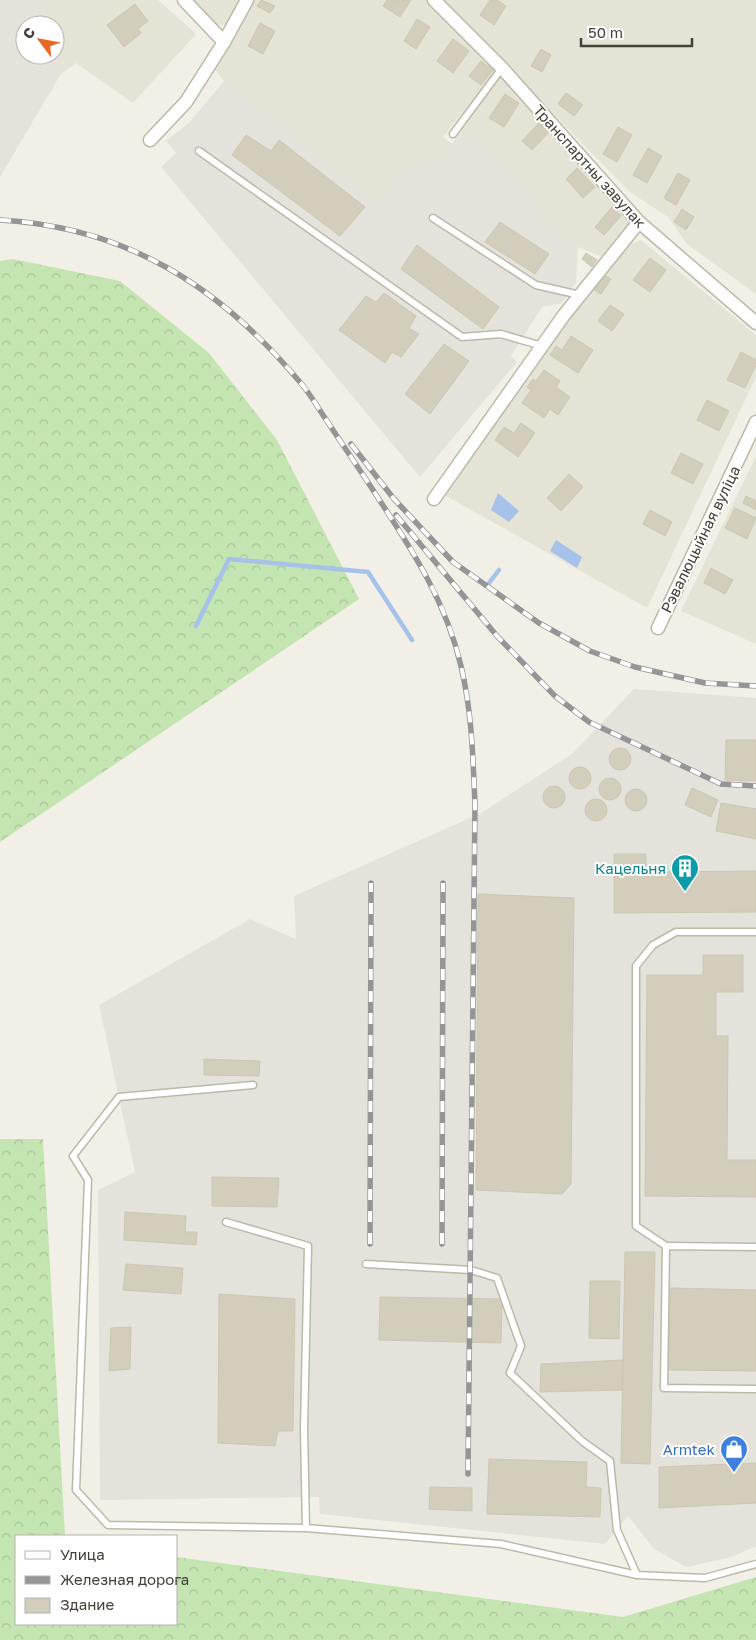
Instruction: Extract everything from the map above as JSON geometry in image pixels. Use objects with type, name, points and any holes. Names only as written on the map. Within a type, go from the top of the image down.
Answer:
[{"type":"street","points":[[184,0],[224,42]]},
{"type":"street","points":[[150,140],[186,102],[224,42],[247,0]]},
{"type":"street","name":"Транспартны завулак","points":[[434,0],[502,68],[639,222],[756,323]]},
{"type":"street","points":[[434,500],[542,346],[639,222]]},
{"type":"street","name":"Рэвалюцыйная вуліца","points":[[658,628],[756,422]]},
{"type":"lane","points":[[453,134],[502,68]]},
{"type":"lane","points":[[199,150],[462,337],[501,334],[542,346]]},
{"type":"lane","points":[[433,218],[536,285],[580,295]]},
{"type":"lane","points":[[756,932],[676,932],[653,946],[636,966],[636,1226],[666,1246],[756,1247]]},
{"type":"lane","points":[[253,1085],[119,1097],[73,1156],[88,1180],[76,1490],[108,1525],[306,1528],[501,1544],[637,1575],[705,1578],[756,1564]]},
{"type":"lane","points":[[226,1222],[308,1246],[304,1429],[306,1528]]},
{"type":"lane","points":[[666,1246],[664,1388],[756,1389]]},
{"type":"lane","points":[[366,1264],[471,1270],[497,1278],[522,1346],[510,1373],[582,1440],[610,1461],[616,1530],[637,1575]]},
{"type":"shaded area","points":[[0,0],[40,0],[44,15],[15,15],[15,65],[59,65],[61,74],[0,177]]},
{"type":"shaded area","points":[[40,0],[158,0],[196,34],[133,103],[76,63],[61,74],[59,65],[65,65],[65,15],[44,15]]},
{"type":"shaded area","points":[[193,0],[242,0],[228,24],[218,25]]},
{"type":"shaded area","points":[[254,0],[427,0],[496,70],[443,137],[452,144],[436,164],[411,160],[381,204],[224,81],[215,70]]},
{"type":"shaded area","points":[[442,0],[756,0],[756,294],[687,244],[668,217],[630,192]]},
{"type":"shaded area","points":[[502,74],[633,222],[601,256],[578,247],[537,219],[546,207],[461,132]]},
{"type":"shaded area","points":[[224,81],[381,204],[411,160],[436,164],[461,132],[546,207],[537,219],[578,247],[576,282],[562,303],[542,307],[511,356],[517,362],[420,477],[161,167],[176,153],[166,141],[189,123]]},
{"type":"shaded area","points":[[641,240],[756,335],[756,377],[647,608],[444,495],[541,353],[629,245]]},
{"type":"shaded area","points":[[756,456],[756,644],[681,611]]},
{"type":"shaded area","points":[[634,689],[756,698],[756,1546],[732,1557],[686,1567],[654,1549],[628,1516],[605,1544],[320,1514],[319,1497],[100,1500],[98,1190],[135,1172],[99,1005],[250,919],[296,939],[294,896],[481,813],[572,754]]},
{"type":"green space","points":[[13,259],[120,281],[209,353],[277,440],[359,599],[0,842],[0,261]]},
{"type":"green space","points":[[0,1139],[43,1139],[65,1535],[15,1535],[15,1625],[178,1625],[178,1557],[623,1617],[756,1577],[756,1640],[0,1640]]},
{"type":"water","points":[[498,493],[519,511],[509,522],[491,510]]},
{"type":"water","points":[[556,540],[582,557],[577,568],[550,551]]},
{"type":"building","points":[[261,0],[275,6],[270,13],[257,6]]},
{"type":"building","points":[[387,0],[411,0],[400,17],[383,6]]},
{"type":"building","points":[[490,0],[497,0],[506,6],[494,25],[480,15]]},
{"type":"building","points":[[135,4],[148,21],[138,29],[141,33],[124,47],[107,25]]},
{"type":"building","points":[[417,19],[430,27],[416,49],[404,41]]},
{"type":"building","points":[[260,23],[275,31],[263,54],[248,46]]},
{"type":"building","points":[[453,39],[469,51],[453,73],[437,61]]},
{"type":"building","points":[[541,49],[551,55],[542,72],[531,66]]},
{"type":"building","points":[[481,61],[493,70],[481,85],[469,76]]},
{"type":"building","points":[[566,93],[583,105],[574,116],[558,104]]},
{"type":"building","points":[[505,94],[519,103],[504,127],[489,118]]},
{"type":"building","points":[[539,123],[549,132],[532,150],[522,141]]},
{"type":"building","points":[[618,127],[632,135],[617,162],[603,154]]},
{"type":"building","points":[[246,135],[271,151],[279,140],[365,207],[340,236],[232,155]]},
{"type":"building","points":[[648,148],[662,156],[647,183],[633,175]]},
{"type":"building","points":[[577,168],[595,187],[583,198],[566,179]]},
{"type":"building","points":[[678,173],[690,180],[676,205],[664,198]]},
{"type":"building","points":[[612,207],[621,216],[604,235],[595,227]]},
{"type":"building","points":[[682,209],[694,217],[686,230],[674,222]]},
{"type":"building","points":[[500,222],[549,254],[535,274],[485,242]]},
{"type":"building","points":[[417,245],[499,307],[483,329],[401,269]]},
{"type":"building","points":[[586,253],[597,260],[592,267],[582,259]]},
{"type":"building","points":[[650,258],[666,270],[650,292],[633,280]]},
{"type":"building","points":[[603,274],[611,279],[601,294],[593,289]]},
{"type":"building","points":[[384,293],[416,316],[409,328],[419,334],[401,357],[392,352],[385,363],[339,330],[366,296],[376,302]]},
{"type":"building","points":[[610,305],[624,314],[612,331],[598,321]]},
{"type":"building","points":[[571,336],[593,350],[578,373],[550,355],[556,346],[562,350]]},
{"type":"building","points":[[444,344],[469,361],[430,414],[405,394]]},
{"type":"building","points":[[741,352],[756,360],[756,365],[745,388],[727,380]]},
{"type":"building","points":[[544,370],[560,381],[556,387],[570,397],[558,415],[550,409],[544,418],[522,403],[531,390],[527,387],[533,379],[536,381]]},
{"type":"building","points":[[707,400],[729,411],[719,431],[697,420]]},
{"type":"building","points":[[521,423],[535,433],[518,457],[495,440],[504,427],[514,433]]},
{"type":"building","points":[[681,453],[703,464],[693,484],[671,473]]},
{"type":"building","points":[[569,474],[583,487],[561,511],[547,498]]},
{"type":"building","points":[[746,496],[756,501],[756,510],[743,503]]},
{"type":"building","points":[[735,508],[756,518],[747,539],[725,528]]},
{"type":"building","points":[[650,510],[672,522],[665,536],[643,524]]},
{"type":"building","points":[[711,568],[733,580],[725,594],[704,583]]},
{"type":"building","points":[[726,740],[756,740],[756,781],[725,780]]},
{"type":"building","points":[[620,748],[628,751],[631,759],[628,767],[620,770],[612,767],[609,759],[612,751]]},
{"type":"building","points":[[580,767],[588,770],[591,778],[588,786],[580,789],[572,786],[569,778],[572,770]]},
{"type":"building","points":[[610,778],[618,781],[621,789],[618,797],[610,800],[602,797],[599,789],[602,781]]},
{"type":"building","points":[[554,786],[562,789],[565,797],[562,805],[554,808],[546,805],[543,797],[546,789]]},
{"type":"building","points":[[692,788],[718,800],[711,817],[685,805]]},
{"type":"building","points":[[636,789],[644,792],[647,800],[644,808],[636,811],[628,808],[625,800],[628,792]]},
{"type":"building","points":[[596,799],[604,802],[607,810],[604,818],[596,821],[588,818],[585,810],[588,802]]},
{"type":"building","points":[[721,803],[756,809],[756,839],[716,831]]},
{"type":"building","name":"Кацельня","points":[[614,854],[646,854],[646,872],[756,871],[756,912],[614,913]]},
{"type":"building","points":[[478,894],[574,898],[571,1184],[562,1194],[476,1190]]},
{"type":"building","points":[[703,955],[743,955],[743,992],[716,992],[716,1036],[728,1036],[727,1160],[756,1160],[756,1197],[645,1196],[647,975],[703,975]]},
{"type":"building","points":[[204,1059],[260,1061],[259,1076],[204,1075]]},
{"type":"building","points":[[212,1177],[279,1178],[277,1207],[212,1206]]},
{"type":"building","points":[[125,1212],[186,1216],[185,1232],[197,1232],[196,1245],[124,1240]]},
{"type":"building","points":[[625,1252],[655,1252],[650,1464],[621,1463]]},
{"type":"building","points":[[126,1264],[183,1268],[181,1294],[123,1290]]},
{"type":"building","points":[[590,1281],[620,1281],[619,1339],[589,1338]]},
{"type":"building","points":[[671,1288],[756,1290],[756,1371],[668,1370]]},
{"type":"building","points":[[219,1294],[295,1299],[293,1431],[278,1431],[275,1446],[218,1443]]},
{"type":"building","points":[[380,1297],[502,1299],[501,1343],[379,1340]]},
{"type":"building","points":[[131,1327],[130,1369],[109,1371],[111,1328]]},
{"type":"building","points":[[623,1360],[622,1390],[540,1392],[541,1364]]},
{"type":"building","points":[[489,1459],[587,1462],[586,1487],[601,1488],[600,1517],[487,1514]]},
{"type":"building","points":[[756,1463],[756,1503],[659,1508],[659,1467]]},
{"type":"building","points":[[430,1487],[472,1488],[472,1511],[429,1509]]},
{"type":"waterway","points":[[196,626],[229,559],[368,572],[412,640]]},
{"type":"waterway","points":[[489,583],[499,570]]},
{"type":"railway","points":[[0,220],[46,225],[89,235],[129,249],[167,268],[202,290],[236,317],[268,347],[310,396],[413,553],[446,618],[461,666],[468,701],[475,805],[468,1474]]},
{"type":"railway","points":[[351,444],[394,499],[453,562],[539,623],[590,651],[635,667],[705,683],[756,686]]},
{"type":"railway","points":[[396,515],[497,636],[555,696],[589,722],[721,784],[756,786]]},
{"type":"railway","points":[[370,1244],[371,883]]},
{"type":"railway","points":[[442,1244],[443,883]]},
{"type":"place","name":"Кацельня","points":[[685,892]]},
{"type":"place","name":"Armtek","points":[[734,1473]]}]
